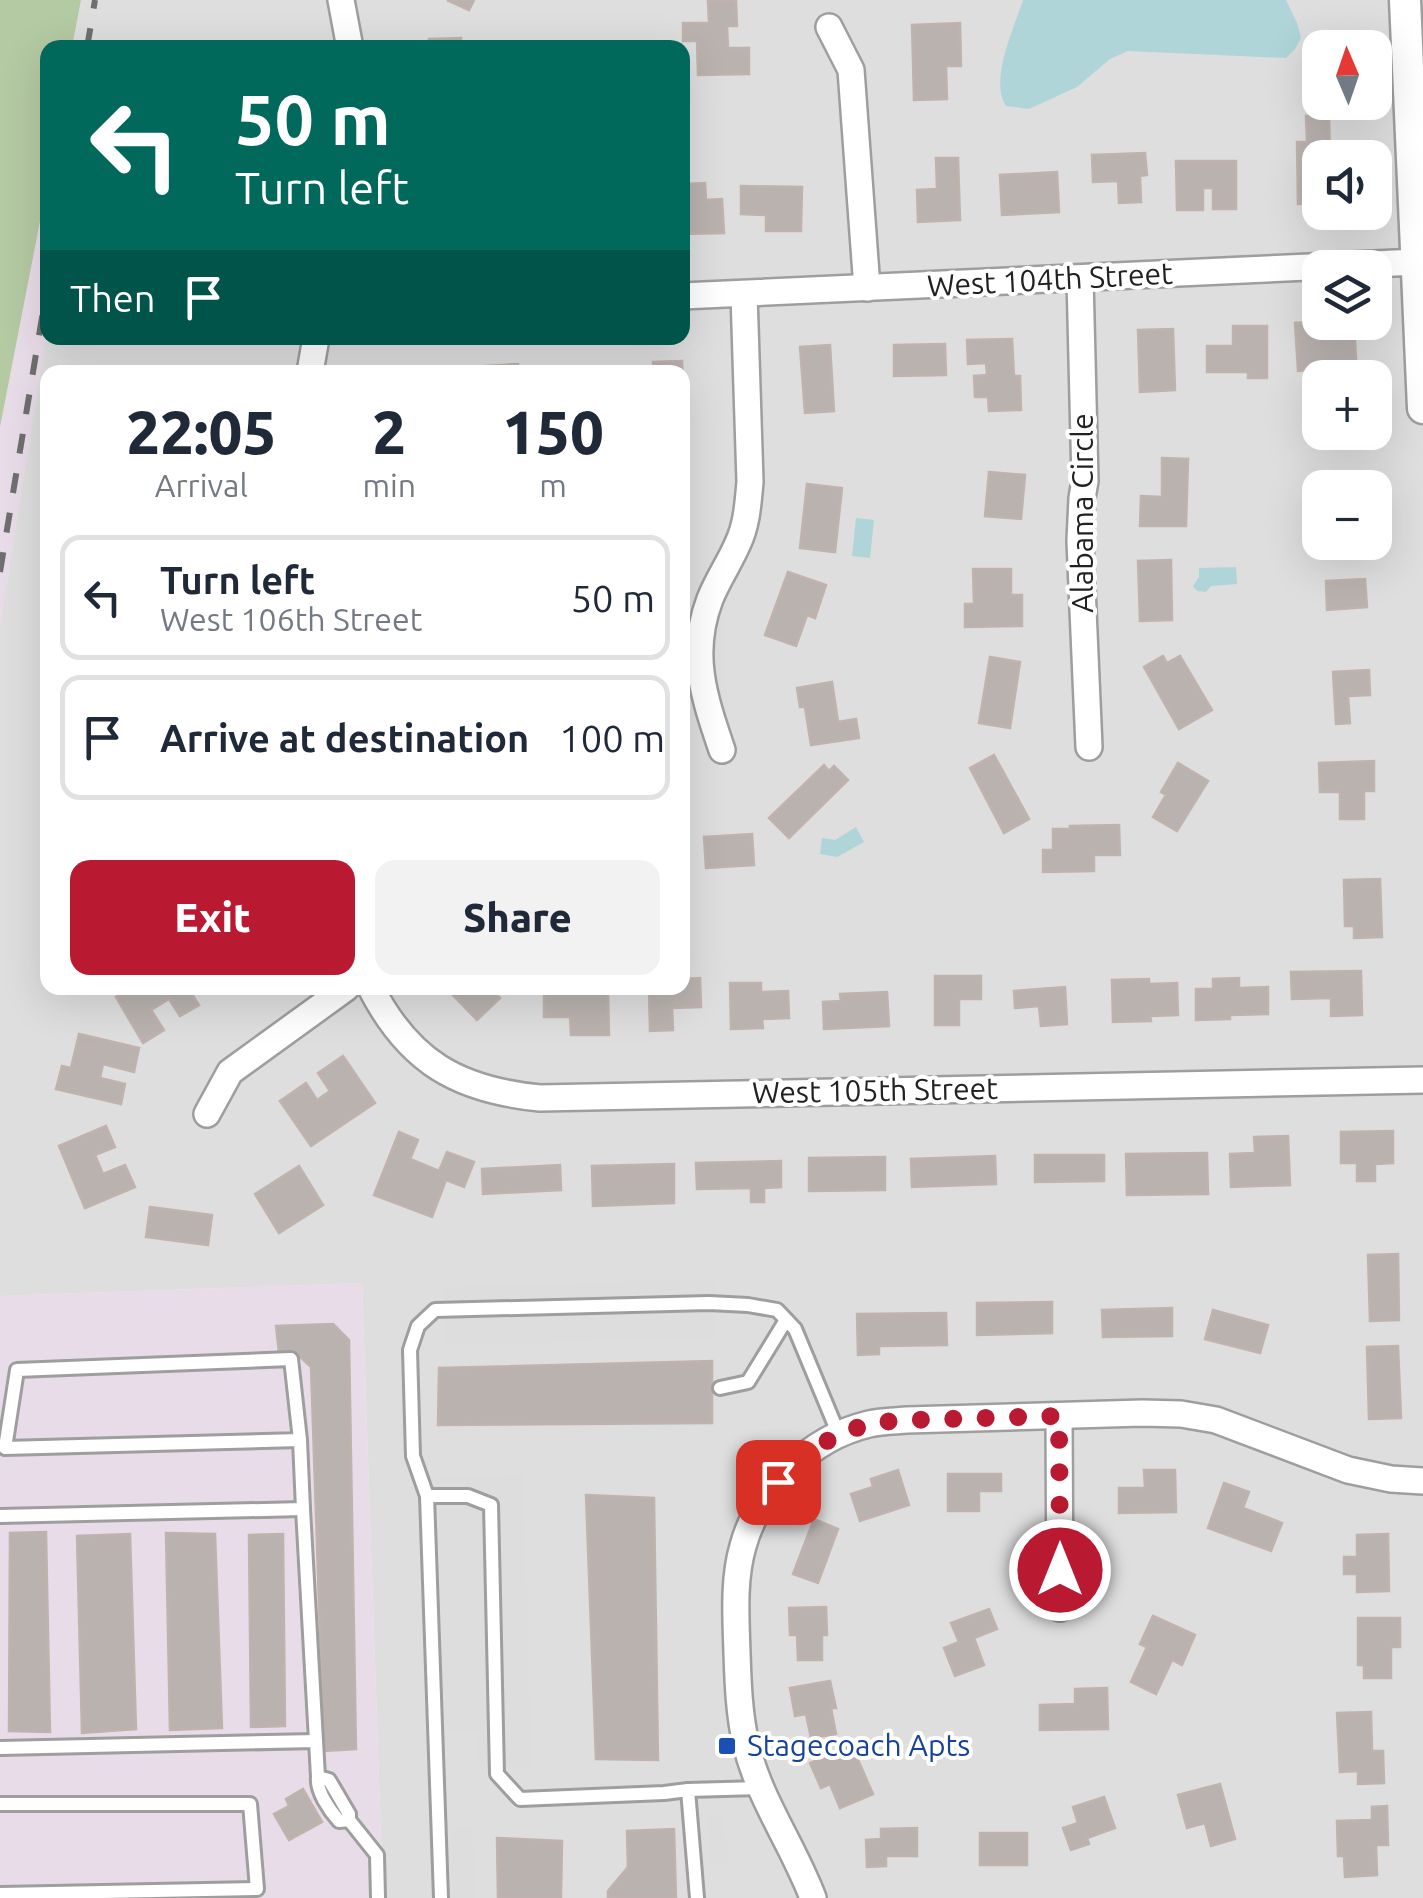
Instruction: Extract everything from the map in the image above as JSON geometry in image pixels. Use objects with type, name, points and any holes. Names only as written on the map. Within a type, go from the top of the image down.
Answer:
[{"type":"street","points":[[341,0],[348,40]]},
{"type":"street","points":[[1405,0],[1423,408]]},
{"type":"street","points":[[829,27],[851,70],[868,288]]},
{"type":"street","name":"West 104th Street","points":[[690,296],[1416,262]]},
{"type":"street","name":"Alabama Circle","points":[[1080,278],[1085,481],[1080,541],[1089,748]]},
{"type":"street","points":[[722,750],[699,667],[710,599],[739,541],[748,512],[744,294]]},
{"type":"street","points":[[206,1114],[230,1072],[336,995]]},
{"type":"street","name":"West 105th Street","points":[[374,995],[409,1044],[437,1066],[469,1084],[503,1094],[540,1098],[1423,1080]]},
{"type":"street","points":[[813,1898],[760,1788],[746,1744],[738,1690],[737,1583],[743,1546],[756,1512],[804,1456],[839,1435],[870,1423],[1181,1414],[1216,1420],[1348,1470],[1390,1480],[1423,1481]]},
{"type":"street","points":[[1059,1416],[1060,1608]]},
{"type":"lane","points":[[441,1898],[428,1496],[414,1456],[410,1350],[418,1326],[435,1310],[708,1303],[777,1310],[795,1329],[839,1435]]},
{"type":"lane","points":[[720,1388],[748,1382],[786,1320]]},
{"type":"lane","points":[[300,1440],[6,1448],[17,1370],[291,1359],[300,1440],[318,1777],[328,1780],[349,1820],[377,1856],[378,1898]]},
{"type":"lane","points":[[428,1496],[468,1496],[491,1505],[497,1774],[520,1799],[760,1788]]},
{"type":"lane","points":[[0,1516],[303,1508]]},
{"type":"lane","points":[[0,1748],[316,1741]]},
{"type":"lane","points":[[688,1790],[697,1898]]},
{"type":"lane","points":[[0,1804],[250,1804],[257,1889],[0,1894]]},
{"type":"shaded area","points":[[0,0],[1423,0],[1423,1898],[383,1898],[362,1283],[0,1296]]},
{"type":"shaded area","points":[[0,114],[39,179],[40,345],[45,345],[0,626]]},
{"type":"shaded area","points":[[714,1279],[716,1338],[444,1345],[442,1287]]},
{"type":"shaded area","points":[[362,1283],[383,1898],[0,1898],[0,1296]]},
{"type":"shaded area","points":[[524,1474],[531,1766],[479,1767],[478,1731],[445,1731],[438,1477]]},
{"type":"shaded area","points":[[706,1816],[723,1818],[730,1862],[709,1867]]},
{"type":"shaded area","points":[[450,1826],[473,1826],[475,1898],[452,1898]]},
{"type":"green space","points":[[0,0],[81,0],[73,40],[40,40],[40,221],[0,427]]},
{"type":"water","points":[[1023,0],[1286,0],[1301,38],[1286,58],[1128,51],[1110,59],[1077,87],[1029,109],[1006,106],[1001,95],[1002,68]]},
{"type":"water","points":[[856,518],[874,520],[870,558],[852,556]]},
{"type":"water","points":[[1236,567],[1237,584],[1211,586],[1206,592],[1193,586],[1199,568]]},
{"type":"water","points":[[856,827],[864,842],[837,857],[820,854],[822,838],[835,840]]},
{"type":"building","points":[[447,0],[474,0],[469,10]]},
{"type":"building","points":[[708,1],[736,1],[737,26],[727,26],[728,48],[749,48],[749,74],[698,75],[697,41],[683,40],[683,23],[709,23]]},
{"type":"building","points":[[960,23],[961,66],[946,66],[947,99],[914,100],[912,25]]},
{"type":"building","points":[[1306,120],[1329,120],[1330,140],[1307,140]]},
{"type":"building","points":[[1297,142],[1302,142],[1302,204],[1298,204]]},
{"type":"building","points":[[1145,153],[1147,175],[1140,176],[1141,202],[1119,203],[1118,181],[1093,182],[1092,155]]},
{"type":"building","points":[[936,158],[958,158],[960,220],[918,222],[917,190],[937,189]]},
{"type":"building","points":[[1176,161],[1236,161],[1236,209],[1213,209],[1213,188],[1203,188],[1203,210],[1177,210]]},
{"type":"building","points":[[1057,172],[1059,212],[1002,215],[1000,175]]},
{"type":"building","points":[[705,183],[706,200],[722,199],[724,233],[690,234],[690,184]]},
{"type":"building","points":[[741,186],[802,187],[801,231],[766,231],[766,215],[741,214]]},
{"type":"building","points":[[1302,322],[1302,340],[1355,340],[1356,360],[1302,360],[1302,371],[1298,371],[1295,323]]},
{"type":"building","points":[[1233,326],[1267,326],[1267,378],[1248,378],[1248,372],[1207,372],[1207,346],[1233,346]]},
{"type":"building","points":[[1173,329],[1175,390],[1140,392],[1138,330]]},
{"type":"building","points":[[1012,339],[1014,376],[1020,376],[1021,410],[989,411],[988,397],[975,397],[974,376],[987,375],[986,363],[968,364],[967,340]]},
{"type":"building","points":[[945,344],[946,375],[894,376],[894,345]]},
{"type":"building","points":[[830,345],[834,411],[805,413],[800,347]]},
{"type":"building","points":[[682,361],[682,365],[653,365],[653,362]]},
{"type":"building","points":[[1162,458],[1188,459],[1186,526],[1140,526],[1141,496],[1162,497]]},
{"type":"building","points":[[989,472],[1025,475],[1021,519],[985,516]]},
{"type":"building","points":[[807,484],[842,488],[835,552],[800,548]]},
{"type":"building","points":[[1171,560],[1172,620],[1140,621],[1138,561]]},
{"type":"building","points":[[973,569],[1011,569],[1011,595],[1022,595],[1022,626],[965,627],[965,604],[974,604]]},
{"type":"building","points":[[788,572],[826,585],[815,618],[807,615],[796,646],[765,635]]},
{"type":"building","points":[[1365,579],[1367,607],[1327,610],[1326,581]]},
{"type":"building","points":[[1163,656],[1167,663],[1180,656],[1212,710],[1179,729],[1144,667]]},
{"type":"building","points":[[990,657],[1020,662],[1010,728],[979,723]]},
{"type":"building","points":[[1369,670],[1370,695],[1348,696],[1350,723],[1336,724],[1333,672]]},
{"type":"building","points":[[832,682],[838,722],[856,719],[859,738],[811,745],[805,707],[800,707],[797,688]]},
{"type":"building","points":[[994,755],[1029,819],[1004,833],[970,768]]},
{"type":"building","points":[[1374,761],[1374,791],[1364,791],[1364,819],[1340,819],[1340,792],[1320,792],[1319,763]]},
{"type":"building","points":[[1178,763],[1208,781],[1177,831],[1153,817],[1166,795],[1161,792]]},
{"type":"building","points":[[824,765],[829,771],[834,766],[848,780],[789,838],[769,818]]},
{"type":"building","points":[[1119,825],[1120,855],[1094,855],[1094,871],[1043,872],[1043,850],[1053,850],[1053,829]]},
{"type":"building","points":[[752,834],[754,865],[706,868],[704,837]]},
{"type":"building","points":[[1380,879],[1382,937],[1354,938],[1354,926],[1345,926],[1344,880]]},
{"type":"building","points":[[1361,971],[1362,1015],[1331,1016],[1331,998],[1292,999],[1291,972]]},
{"type":"building","points":[[935,976],[981,976],[981,999],[959,999],[959,1025],[935,1025]]},
{"type":"building","points":[[700,978],[701,1007],[672,1008],[673,1030],[650,1031],[649,995],[690,995],[690,979]]},
{"type":"building","points":[[1239,978],[1239,988],[1268,987],[1268,1014],[1196,1020],[1196,989],[1213,989],[1213,979]]},
{"type":"building","points":[[1149,979],[1149,984],[1177,983],[1178,1015],[1150,1016],[1151,1021],[1113,1022],[1112,980]]},
{"type":"building","points":[[730,983],[761,983],[761,992],[788,991],[789,1018],[762,1019],[763,1028],[731,1029]]},
{"type":"building","points":[[1065,987],[1067,1024],[1041,1026],[1039,1006],[1015,1008],[1014,991]]},
{"type":"building","points":[[887,992],[889,1026],[824,1029],[823,1002],[841,1001],[840,994]]},
{"type":"building","points":[[193,995],[199,1005],[180,1016],[169,999],[151,1010],[164,1030],[143,1043],[116,997]]},
{"type":"building","points":[[453,995],[500,998],[477,1020]]},
{"type":"building","points":[[544,995],[608,995],[609,1035],[571,1035],[570,1017],[544,1017]]},
{"type":"building","points":[[79,1034],[139,1048],[134,1072],[103,1064],[100,1078],[125,1084],[121,1104],[56,1089],[62,1066],[71,1068]]},
{"type":"building","points":[[343,1056],[375,1103],[311,1146],[280,1101],[306,1083],[317,1100],[330,1091],[318,1073]]},
{"type":"building","points":[[106,1126],[115,1147],[95,1155],[103,1174],[125,1165],[135,1187],[85,1208],[59,1146]]},
{"type":"building","points":[[1393,1131],[1393,1163],[1375,1164],[1375,1181],[1357,1181],[1357,1163],[1341,1163],[1341,1132]]},
{"type":"building","points":[[399,1132],[418,1140],[410,1159],[439,1171],[447,1152],[474,1162],[464,1187],[446,1180],[432,1217],[374,1195]]},
{"type":"building","points":[[1288,1136],[1290,1185],[1231,1187],[1230,1154],[1255,1153],[1254,1137]]},
{"type":"building","points":[[1207,1153],[1208,1194],[1127,1195],[1126,1154]]},
{"type":"building","points":[[1035,1155],[1104,1155],[1104,1181],[1035,1182]]},
{"type":"building","points":[[995,1156],[996,1184],[912,1187],[911,1159]]},
{"type":"building","points":[[885,1157],[885,1190],[809,1191],[809,1158]]},
{"type":"building","points":[[781,1161],[781,1187],[764,1188],[764,1202],[751,1202],[751,1188],[697,1189],[696,1163]]},
{"type":"building","points":[[674,1164],[674,1203],[593,1206],[592,1166]]},
{"type":"building","points":[[560,1165],[561,1190],[483,1194],[482,1169]]},
{"type":"building","points":[[299,1166],[323,1205],[279,1233],[255,1194]]},
{"type":"building","points":[[150,1207],[212,1215],[208,1245],[146,1237]]},
{"type":"building","points":[[1398,1254],[1399,1320],[1370,1321],[1368,1255]]},
{"type":"building","points":[[1052,1302],[1052,1333],[977,1335],[977,1303]]},
{"type":"building","points":[[1172,1308],[1172,1336],[1103,1337],[1102,1310]]},
{"type":"building","points":[[1213,1310],[1268,1325],[1260,1353],[1205,1339]]},
{"type":"building","points":[[946,1313],[947,1345],[879,1346],[879,1354],[858,1355],[857,1314]]},
{"type":"building","points":[[333,1324],[349,1340],[356,1749],[324,1751],[311,1367],[295,1352],[279,1353],[276,1326]]},
{"type":"building","points":[[1398,1346],[1401,1418],[1369,1419],[1367,1347]]},
{"type":"building","points":[[712,1361],[712,1423],[438,1425],[439,1368]]},
{"type":"building","points":[[898,1470],[909,1505],[860,1521],[851,1494],[873,1487],[871,1479]]},
{"type":"building","points":[[1144,1470],[1175,1470],[1176,1512],[1119,1513],[1119,1488],[1145,1488]]},
{"type":"building","points":[[948,1474],[1001,1474],[1001,1491],[979,1491],[979,1511],[948,1511]]},
{"type":"building","points":[[1224,1483],[1249,1492],[1243,1508],[1282,1523],[1271,1551],[1208,1528]]},
{"type":"building","points":[[586,1495],[654,1498],[658,1760],[596,1759]]},
{"type":"building","points":[[814,1519],[838,1529],[818,1583],[793,1574]]},
{"type":"building","points":[[46,1532],[50,1732],[9,1731],[10,1533]]},
{"type":"building","points":[[166,1533],[215,1534],[222,1728],[170,1730]]},
{"type":"building","points":[[130,1534],[136,1729],[82,1733],[77,1536]]},
{"type":"building","points":[[283,1534],[285,1726],[251,1727],[249,1535]]},
{"type":"building","points":[[1388,1534],[1389,1591],[1357,1592],[1357,1574],[1344,1574],[1344,1557],[1357,1557],[1357,1535]]},
{"type":"building","points":[[826,1607],[827,1635],[822,1635],[822,1660],[798,1660],[797,1635],[790,1635],[789,1608]]},
{"type":"building","points":[[989,1609],[997,1629],[974,1638],[984,1665],[955,1676],[944,1648],[959,1642],[951,1623]]},
{"type":"building","points":[[1153,1616],[1195,1635],[1182,1665],[1172,1660],[1156,1694],[1131,1682],[1147,1647],[1140,1644]]},
{"type":"building","points":[[1358,1618],[1400,1618],[1400,1647],[1391,1647],[1391,1678],[1364,1678],[1364,1665],[1358,1665]]},
{"type":"building","points":[[830,1681],[836,1734],[811,1738],[806,1714],[795,1716],[790,1688]]},
{"type":"building","points":[[1107,1688],[1108,1729],[1040,1730],[1040,1705],[1075,1704],[1075,1689]]},
{"type":"building","points":[[1371,1712],[1372,1751],[1383,1751],[1384,1783],[1358,1784],[1358,1771],[1340,1772],[1337,1713]]},
{"type":"building","points":[[851,1744],[873,1794],[840,1808],[830,1784],[821,1788],[810,1763]]},
{"type":"building","points":[[1220,1784],[1235,1839],[1211,1846],[1205,1823],[1187,1828],[1178,1795]]},
{"type":"building","points":[[303,1789],[322,1822],[289,1840],[274,1814],[289,1806],[286,1799]]},
{"type":"building","points":[[1104,1797],[1115,1828],[1087,1838],[1089,1844],[1071,1850],[1063,1828],[1078,1823],[1073,1807]]},
{"type":"building","points":[[1387,1806],[1388,1845],[1376,1845],[1377,1875],[1345,1877],[1344,1856],[1338,1856],[1337,1821],[1372,1820],[1372,1807]]},
{"type":"building","points":[[917,1828],[917,1856],[886,1856],[886,1866],[867,1867],[866,1840],[881,1839],[881,1829]]},
{"type":"building","points":[[674,1829],[676,1898],[608,1898],[608,1891],[628,1867],[627,1831]]},
{"type":"building","points":[[980,1833],[1027,1833],[1027,1865],[980,1865]]},
{"type":"building","points":[[497,1838],[562,1841],[561,1898],[498,1898]]},
{"type":"railway","points":[[88,40],[95,0]]},
{"type":"railway","points":[[0,572],[40,330]]},
{"type":"place","name":"Stagecoach Apts","points":[[727,1746]]},
{"type":"route","points":[[778,1482],[804,1456],[835,1436],[870,1423],[1059,1416],[1060,1570]]}]
